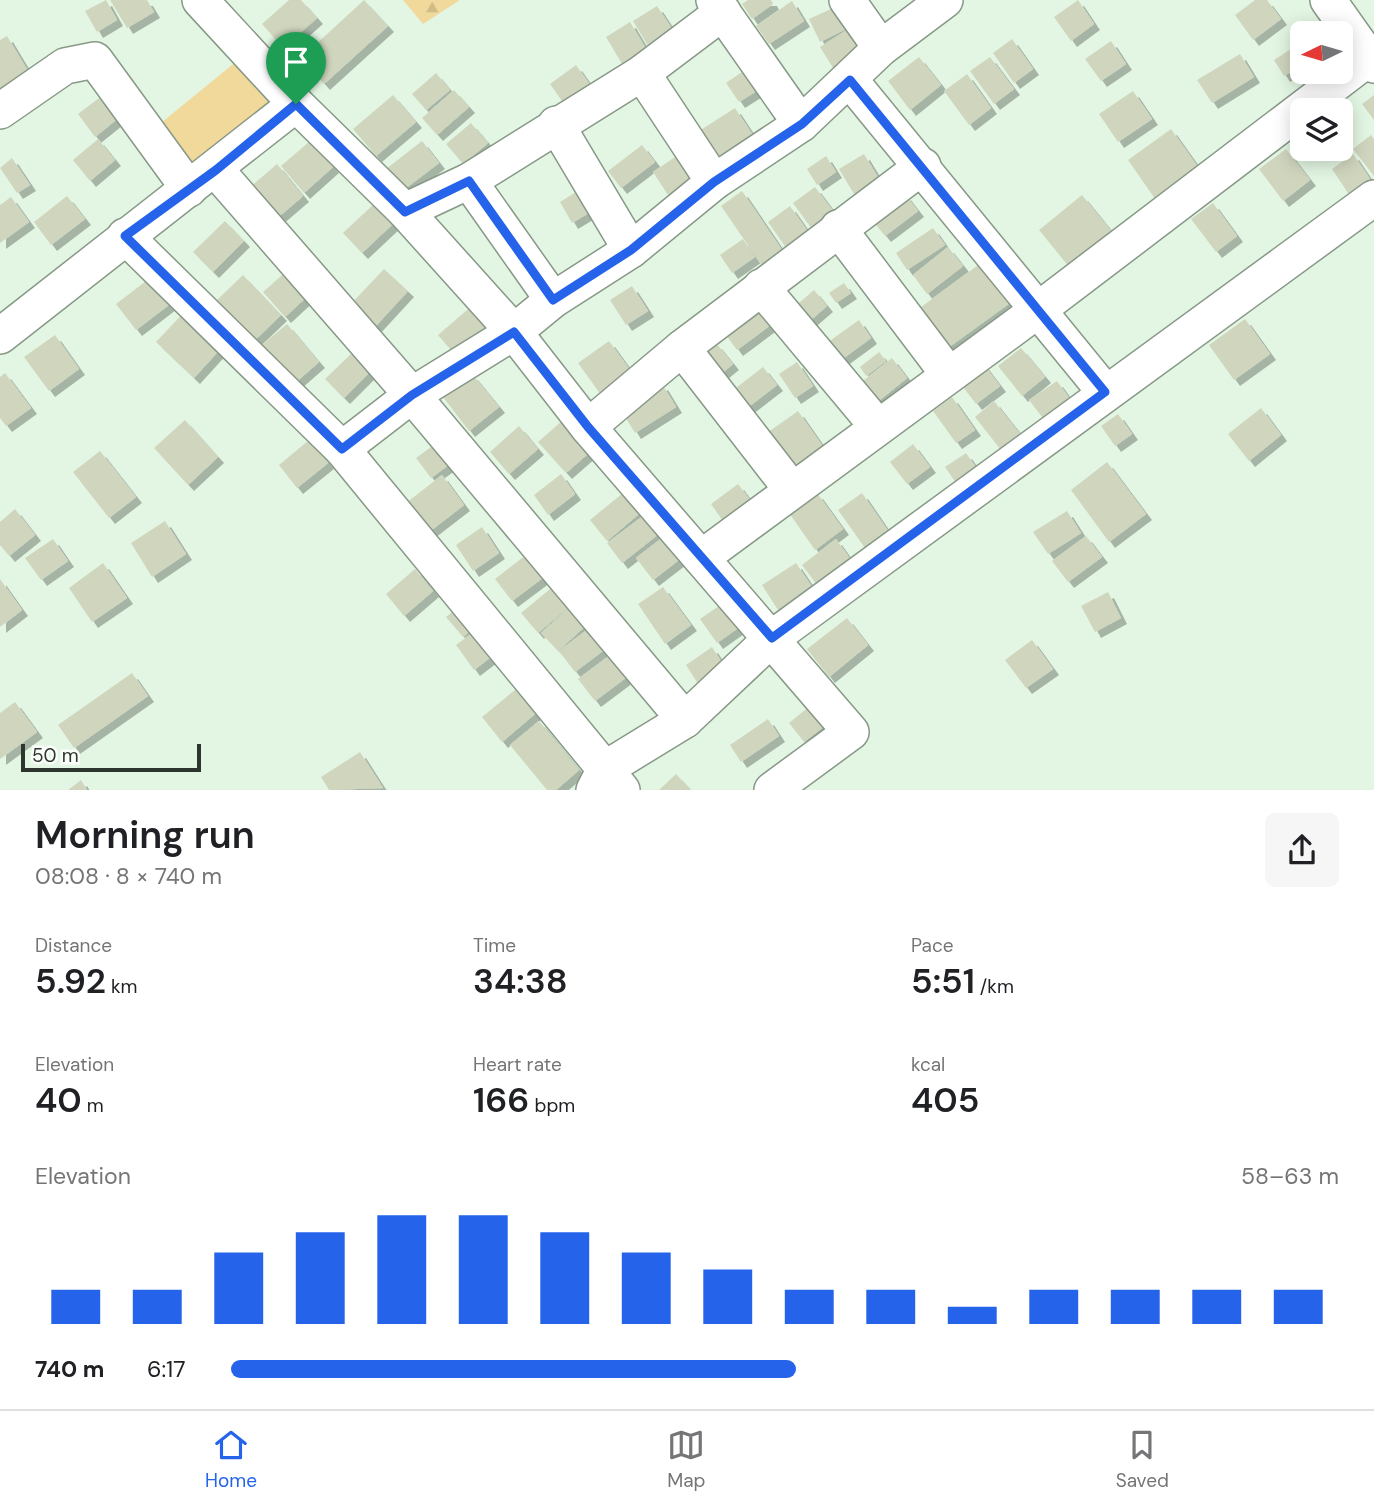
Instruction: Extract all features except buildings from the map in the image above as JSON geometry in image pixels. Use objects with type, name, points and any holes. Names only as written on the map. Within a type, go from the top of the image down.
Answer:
[{"type":"street","points":[[200,0],[296,104],[405,212],[514,332],[588,427],[851,732],[772,789]]},
{"type":"street","points":[[847,0],[881,48]]},
{"type":"street","points":[[342,449],[412,395],[514,332],[553,300],[631,250],[714,182],[802,124],[881,48],[945,0]]},
{"type":"street","points":[[701,558],[1371,61],[1328,0]]},
{"type":"street","points":[[405,212],[469,181],[555,124],[642,73],[719,6],[802,124]]},
{"type":"street","points":[[0,111],[65,66],[95,60],[202,180],[412,395],[685,720]]},
{"type":"street","points":[[642,73],[714,182]]},
{"type":"street","points":[[850,80],[1105,392]]},
{"type":"street","points":[[0,336],[296,104]]},
{"type":"street","points":[[555,124],[631,250]]},
{"type":"street","points":[[588,427],[682,348],[922,166]]},
{"type":"street","points":[[469,181],[553,300]]},
{"type":"street","points":[[125,236],[342,449],[607,783],[685,720],[772,638],[1105,392],[1374,198]]},
{"type":"street","points":[[838,228],[949,375]]},
{"type":"street","points":[[761,288],[878,427]]},
{"type":"street","points":[[682,348],[792,491]]},
{"type":"green space","points":[[403,0],[460,0],[423,24]]},
{"type":"green space","points":[[243,56],[280,101],[198,168],[161,123]]},
{"type":"route","points":[[850,80],[1105,392],[772,638],[588,427],[514,332],[412,395],[342,449],[125,236],[216,170],[296,104],[405,212],[469,181],[553,300],[631,250],[714,182],[802,124],[850,80]]}]
